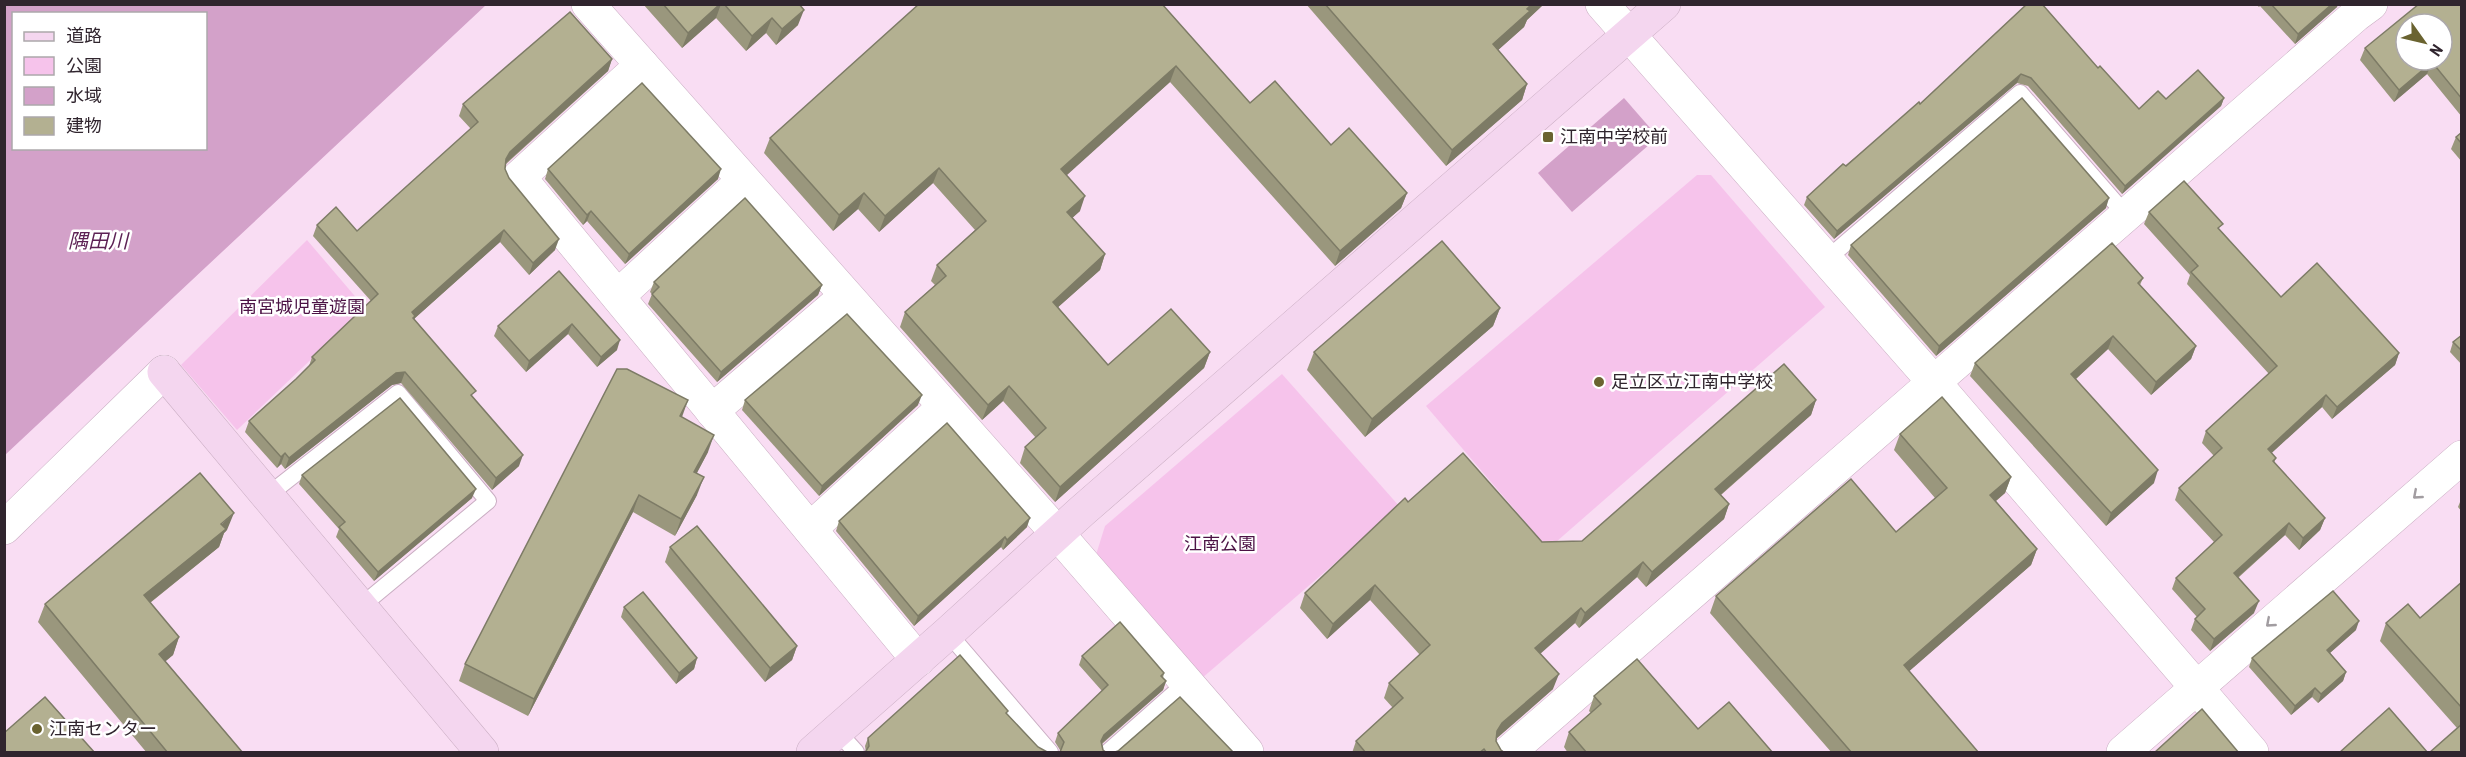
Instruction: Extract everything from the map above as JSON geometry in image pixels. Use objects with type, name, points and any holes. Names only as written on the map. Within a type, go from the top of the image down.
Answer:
[{"type":"street","points":[[588,4],[943,408],[1057,533],[1247,753]]},
{"type":"street","points":[[1602,4],[1933,381],[2252,753]]},
{"type":"street","points":[[813,753],[847,742],[918,660],[1057,533],[1664,4]]},
{"type":"street","points":[[1509,753],[1933,381],[2371,4]]},
{"type":"street","points":[[642,65],[519,177],[918,660]]},
{"type":"street","points":[[618,297],[743,181]]},
{"type":"street","points":[[712,411],[846,297]]},
{"type":"street","points":[[4,528],[164,372],[482,753]]},
{"type":"street","points":[[810,529],[943,408]]},
{"type":"street","points":[[2123,753],[2462,457]]},
{"type":"lane","points":[[1827,259],[2020,93],[2126,215]]},
{"type":"lane","points":[[267,496],[398,393],[488,501],[360,607]]},
{"type":"lane","points":[[948,633],[1050,753]]},
{"type":"lane","points":[[1108,753],[1186,683]]},
{"type":"green space","points":[[1697,175],[1711,175],[1825,307],[1556,542],[1545,545],[1426,406]]},
{"type":"green space","name":"南宮城児童遊園","points":[[307,240],[365,308],[237,430],[181,365]]},
{"type":"green space","name":"江南公園","points":[[1282,374],[1400,507],[1201,679],[1095,558],[1105,526]]},
{"type":"water","name":"隅田川","points":[[5,4],[486,5],[5,455]]},
{"type":"water","points":[[1624,98],[1658,137],[1572,212],[1538,173]]},
{"type":"building","points":[[663,4],[720,4],[688,33]]},
{"type":"building","points":[[724,4],[799,4],[804,10],[782,29],[772,18],[752,36]]},
{"type":"building","points":[[919,4],[1162,4],[1250,103],[1275,81],[1331,145],[1349,128],[1407,193],[1340,251],[1176,66],[1061,169],[1085,196],[1067,212],[1105,254],[1053,302],[1108,365],[1171,309],[1210,352],[1060,487],[1025,447],[1046,428],[1009,386],[988,405],[905,312],[946,276],[937,265],[986,221],[939,168],[885,216],[864,193],[839,215],[770,138]]},
{"type":"building","points":[[1325,4],[1532,4],[1527,9],[1530,11],[1493,44],[1527,84],[1452,150]]},
{"type":"building","points":[[2027,4],[2042,4],[2098,68],[2100,66],[2139,109],[2158,91],[2166,99],[2198,70],[2224,98],[2125,186],[2031,78],[2021,74],[1837,231],[1807,197],[1843,164],[1846,166],[1919,102],[1920,104]]},
{"type":"building","points":[[2271,4],[2332,4],[2298,34]]},
{"type":"building","points":[[2419,4],[2462,4],[2462,99],[2440,72],[2454,72],[2454,12],[2409,12]]},
{"type":"building","points":[[570,12],[612,59],[510,152],[506,159],[505,169],[509,178],[559,239],[533,263],[504,230],[412,312],[415,316],[413,318],[476,391],[471,395],[523,455],[496,478],[405,372],[396,373],[289,458],[285,453],[281,457],[249,421],[296,379],[315,360],[312,357],[378,294],[317,225],[336,207],[357,231],[478,122],[463,104]]},
{"type":"building","points":[[2394,24],[2394,72],[2420,72],[2399,90],[2365,48]]},
{"type":"building","points":[[642,83],[721,169],[629,254],[591,211],[587,215],[548,169]]},
{"type":"building","points":[[2022,98],[2109,198],[1939,346],[1851,245]]},
{"type":"building","points":[[2462,132],[2462,144],[2456,137]]},
{"type":"building","points":[[2184,181],[2223,224],[2218,228],[2281,297],[2317,263],[2399,353],[2337,407],[2326,395],[2268,449],[2276,458],[2273,461],[2325,518],[2303,538],[2289,523],[2234,573],[2259,601],[2214,639],[2195,619],[2205,609],[2176,578],[2222,535],[2179,488],[2222,448],[2206,431],[2277,366],[2191,272],[2198,266],[2149,212]]},
{"type":"building","points":[[745,198],[822,285],[721,372],[652,294],[659,287],[654,282]]},
{"type":"building","points":[[1442,241],[1500,308],[1372,419],[1314,352]]},
{"type":"building","points":[[2112,243],[2143,278],[2138,283],[2196,346],[2156,382],[2113,336],[2071,374],[2158,470],[2111,513],[1975,363]]},
{"type":"building","points":[[559,271],[620,340],[601,357],[572,324],[529,361],[498,326]]},
{"type":"building","points":[[847,314],[922,395],[822,486],[745,400]]},
{"type":"building","points":[[2462,335],[2462,351],[2453,342]]},
{"type":"building","points":[[1784,364],[1816,400],[1715,489],[1729,504],[1703,527],[1652,572],[1643,562],[1585,613],[1581,608],[1535,648],[1559,674],[1502,723],[1497,731],[1496,741],[1505,753],[1487,753],[1484,749],[1479,753],[1366,753],[1356,741],[1403,698],[1389,683],[1430,645],[1375,585],[1333,624],[1305,593],[1405,498],[1408,502],[1463,453],[1542,542],[1582,541]]},
{"type":"building","points":[[617,369],[627,369],[688,400],[680,416],[714,435],[694,472],[704,477],[681,519],[639,495],[534,699],[465,664]]},
{"type":"building","points":[[1942,397],[2011,477],[1990,495],[2037,549],[1904,665],[1979,753],[1852,753],[1716,596],[1851,479],[1896,532],[1947,488],[1900,434]]},
{"type":"building","points":[[400,398],[476,489],[378,572],[339,527],[345,522],[302,475]]},
{"type":"building","points":[[947,423],[1030,518],[1007,540],[1005,537],[918,616],[839,521]]},
{"type":"building","points":[[200,473],[234,513],[221,524],[226,529],[144,595],[179,637],[159,654],[243,753],[168,753],[45,604]]},
{"type":"building","points":[[697,526],[797,646],[770,668],[670,547]]},
{"type":"building","points":[[2462,582],[2462,708],[2386,623],[2408,604],[2420,618]]},
{"type":"building","points":[[2333,591],[2359,621],[2327,650],[2346,672],[2321,694],[2315,688],[2295,706],[2252,658]]},
{"type":"building","points":[[643,592],[697,658],[679,673],[624,607]]},
{"type":"building","points":[[1120,622],[1164,673],[1161,676],[1166,681],[1104,735],[1101,741],[1103,750],[1107,753],[1055,753],[1060,752],[1064,742],[1058,733],[1108,685],[1082,656]]},
{"type":"building","points":[[960,655],[1008,711],[1006,713],[1038,747],[1049,753],[863,753],[869,746],[868,738]]},
{"type":"building","points":[[1637,659],[1698,729],[1729,702],[1773,753],[1587,753],[1569,732],[1601,704],[1594,696]]},
{"type":"building","points":[[45,697],[95,753],[4,753],[4,733]]},
{"type":"building","points":[[1180,697],[1234,753],[1112,753],[1118,751]]},
{"type":"building","points":[[2389,708],[2428,753],[2339,753]]},
{"type":"building","points":[[2202,709],[2239,753],[2154,753]]},
{"type":"building","points":[[2462,724],[2462,753],[2429,753]]},
{"type":"place","name":"江南中学校前","points":[[1548,137]]},
{"type":"place","name":"足立区立江南中学校","points":[[1599,382]]},
{"type":"place","name":"江南センター","points":[[37,729]]}]
